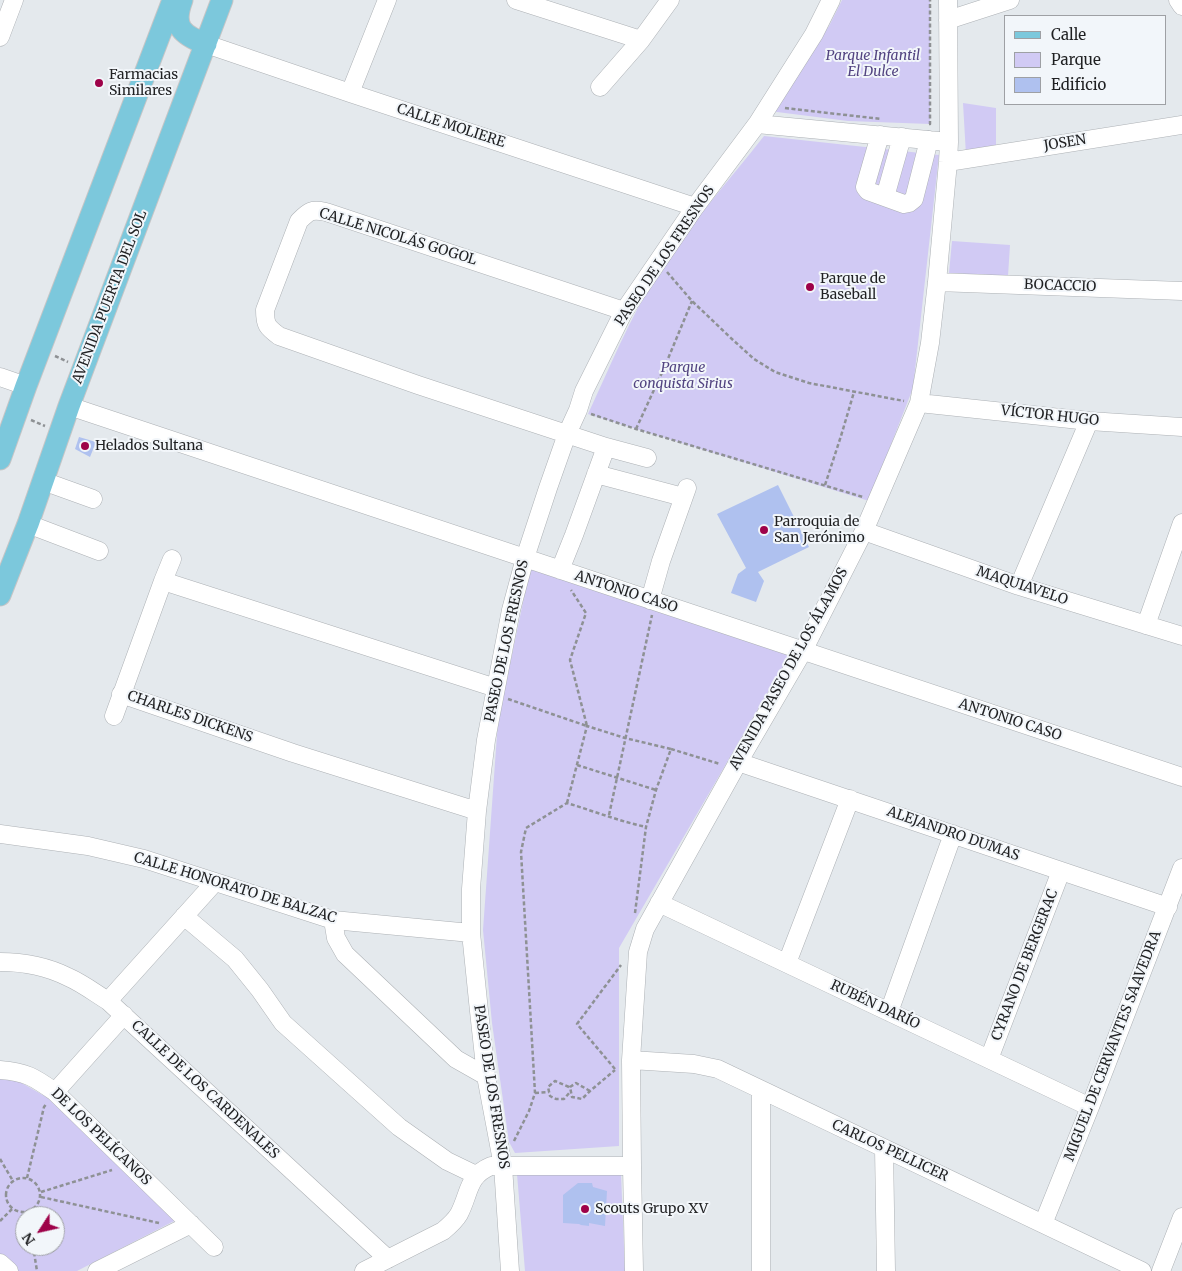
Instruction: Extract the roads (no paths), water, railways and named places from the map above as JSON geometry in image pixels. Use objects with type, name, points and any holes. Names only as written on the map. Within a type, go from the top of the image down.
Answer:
[{"type":"main road","points":[[0,459],[172,0]]},
{"type":"main road","points":[[182,0],[178,11],[178,23],[183,32],[192,39],[206,44]]},
{"type":"main road","name":"AVENIDA PUERTA DEL SOL","points":[[0,596],[28,524],[69,406],[222,0]]},
{"type":"street","points":[[0,36],[14,0]]},
{"type":"street","points":[[350,93],[388,0]]},
{"type":"street","points":[[516,0],[641,40]]},
{"type":"street","points":[[600,87],[641,40],[670,0]]},
{"type":"street","name":"PASEO DE LOS FRESNOS","points":[[510,1271],[503,1166],[486,1076],[478,1011],[471,933],[471,889],[477,811],[486,740],[511,610],[525,558],[567,434],[584,391],[624,311],[695,207],[757,124],[814,34],[831,0]]},
{"type":"street","name":"AVENIDA PASEO DE LOS ÁLAMOS","points":[[634,1271],[631,1060],[638,952],[645,929],[659,903],[803,651],[864,531],[918,403],[930,343],[948,162],[948,0]]},
{"type":"street","points":[[948,20],[1010,0]]},
{"type":"street","points":[[1178,0],[1182,6]]},
{"type":"street","name":"CALLE MOLIERE","points":[[206,44],[695,207]]},
{"type":"street","points":[[757,124],[880,127],[902,138],[949,142]]},
{"type":"street","name":"JOSEN","points":[[948,162],[1182,125]]},
{"type":"street","points":[[880,127],[865,187],[868,191],[904,204],[914,199],[929,140]]},
{"type":"street","points":[[885,197],[902,138]]},
{"type":"street","name":"CALLE NICOLÁS GOGOL","points":[[624,311],[326,212],[314,210],[307,213],[299,222],[265,310],[265,321],[269,328],[279,336],[418,385],[647,458]]},
{"type":"street","name":"BOCACCIO","points":[[937,282],[1182,291]]},
{"type":"street","points":[[0,377],[26,386]]},
{"type":"street","name":"VÍCTOR HUGO","points":[[918,403],[1089,421],[1182,427]]},
{"type":"street","name":"ANTONIO CASO","points":[[69,406],[1182,777]]},
{"type":"street","points":[[1019,586],[1089,421]]},
{"type":"street","points":[[560,570],[606,446]]},
{"type":"street","points":[[596,474],[685,492],[661,561],[653,601]]},
{"type":"street","points":[[43,481],[93,499]]},
{"type":"street","points":[[1146,626],[1182,523]]},
{"type":"street","points":[[28,524],[99,551]]},
{"type":"street","name":"MAQUIAVELO","points":[[864,531],[1019,586],[1182,636]]},
{"type":"street","name":"CHARLES DICKENS","points":[[172,559],[122,694],[293,753],[477,811]]},
{"type":"street","points":[[163,581],[496,688]]},
{"type":"street","points":[[114,716],[122,694]]},
{"type":"street","name":"ALEJANDRO DUMAS","points":[[737,764],[850,799],[1168,906]]},
{"type":"street","points":[[787,963],[850,799]]},
{"type":"street","name":"CALLE HONORATO DE BALZAC","points":[[0,834],[88,846],[144,859],[332,920],[471,933]]},
{"type":"street","points":[[889,1012],[953,834]]},
{"type":"street","name":"MIGUEL DE CERVANTES SAAVEDRA","points":[[1043,1224],[1182,868]]},
{"type":"street","name":"CYRANO DE BERGERAC","points":[[990,1059],[1062,871]]},
{"type":"street","points":[[108,1000],[215,882]]},
{"type":"street","name":"RUBÉN DARÍO","points":[[659,903],[1090,1107]]},
{"type":"street","points":[[184,916],[235,959],[283,1023],[399,1127],[447,1162],[476,1175]]},
{"type":"street","points":[[332,920],[336,938],[345,954],[456,1059],[486,1076]]},
{"type":"street","name":"CALLE DE LOS CARDENALES","points":[[0,962],[12,962],[46,968],[68,977],[108,1000],[388,1259]]},
{"type":"street","points":[[55,1092],[124,1016]]},
{"type":"street","name":"CARLOS PELLICER","points":[[631,1060],[694,1064],[718,1069],[1142,1271]]},
{"type":"street","name":"DE LOS PELÍCANOS","points":[[0,1070],[17,1071],[35,1078],[55,1092],[214,1247]]},
{"type":"street","points":[[761,1271],[762,1090]]},
{"type":"street","points":[[884,1148],[886,1271]]},
{"type":"street","points":[[364,1271],[443,1231],[459,1214],[470,1185],[476,1175],[483,1169],[491,1166],[632,1166]]},
{"type":"street","points":[[1161,1271],[1182,1217]]},
{"type":"street","points":[[98,1271],[191,1224]]},
{"type":"street","points":[[0,1263],[9,1271]]},
{"type":"place","name":"Farmacias Similares","points":[[99,83]]},
{"type":"place","name":"Parque de Baseball","points":[[810,287]]},
{"type":"place","name":"Helados Sultana","points":[[85,446]]},
{"type":"place","name":"Parroquia de San Jerónimo","points":[[764,530]]},
{"type":"place","name":"Scouts Grupo XV","points":[[585,1209]]},
{"type":"park label","name":"Parque Infantil El Dulce","points":[[873,64]]},
{"type":"park label","name":"Parque conquista Sirius","points":[[683,376]]}]
